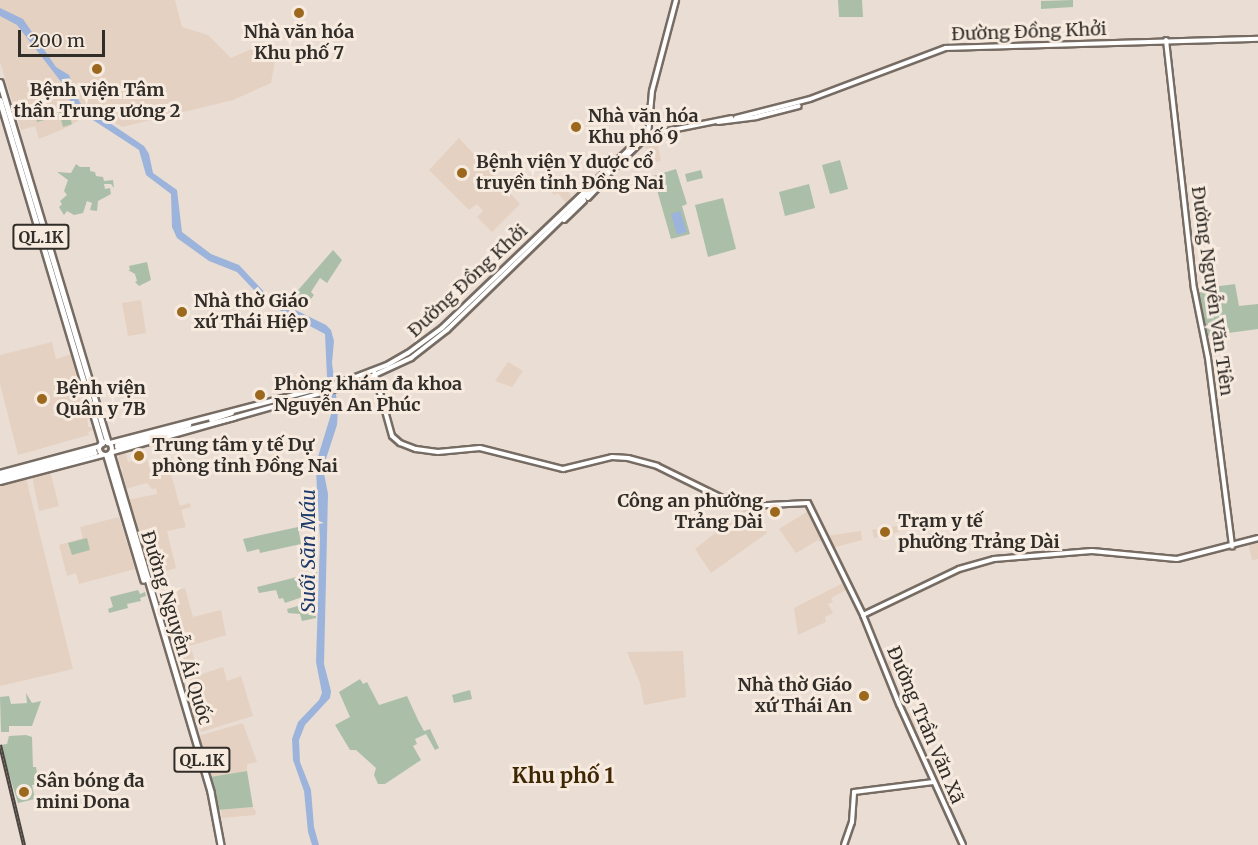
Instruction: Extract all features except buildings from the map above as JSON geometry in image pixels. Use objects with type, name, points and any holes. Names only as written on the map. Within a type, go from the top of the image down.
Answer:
[{"type":"main road","name":"QL.1K","points":[[0,82],[8,117],[103,436],[112,445]]},
{"type":"main road","name":"QL.1K","points":[[0,100],[8,117]]},
{"type":"main road","points":[[108,454],[112,445]]},
{"type":"main road","points":[[108,454],[112,445]]},
{"type":"main road","name":"Đường Nguyễn Ái Quốc","points":[[108,454],[182,699],[216,822],[220,845]]},
{"type":"street","points":[[648,135],[657,66],[676,0]]},
{"type":"street","name":"Đường Đồng Khởi","points":[[112,445],[337,387],[375,373],[428,346],[648,135],[767,114],[946,48],[1258,39]]},
{"type":"street","name":"Đường Nguyễn Văn Tiên","points":[[1166,40],[1194,288],[1208,358],[1232,546]]},
{"type":"street","name":"Đường Đồng Khởi","points":[[718,122],[810,99]]},
{"type":"street","points":[[649,114],[651,127]]},
{"type":"street","name":"Đường Đồng Khởi","points":[[561,222],[641,141]]},
{"type":"street","name":"Đường Đồng Khởi","points":[[515,263],[586,200],[601,183]]},
{"type":"street","name":"Đường Trần Văn Xã","points":[[375,373],[392,436],[400,443],[416,449],[438,452],[480,448],[563,468],[612,457],[628,458],[657,466],[724,499],[749,506],[808,503],[863,615],[933,782],[963,845]]},
{"type":"street","name":"Đường Đồng Khởi","points":[[112,445],[234,418],[328,389]]},
{"type":"street","points":[[260,405],[264,410]]},
{"type":"street","points":[[95,452],[103,436],[112,445],[111,463]]},
{"type":"street","points":[[0,477],[95,452],[112,445]]},
{"type":"street","points":[[0,477],[95,452],[108,454],[112,445]]},
{"type":"street","points":[[95,452],[111,463]]},
{"type":"street","points":[[863,615],[953,572],[994,559],[1092,551],[1177,559],[1258,538]]},
{"type":"street","points":[[844,845],[852,822],[854,792],[933,782]]},
{"type":"shaded area","name":"Bệnh viện Tâm thần Trung ương 2","points":[[0,0],[175,0],[182,27],[208,35],[231,58],[265,43],[268,44],[273,50],[275,60],[271,83],[233,100],[122,127],[95,110],[68,127],[39,139],[35,126],[21,130],[0,62]]},
{"type":"shaded area","name":"Bệnh viện Y dược cổ truyền tỉnh Đồng Nai","points":[[459,138],[520,204],[492,232],[477,217],[483,211],[477,204],[469,210],[429,170]]},
{"type":"shaded area","points":[[657,141],[661,161],[649,163],[645,146]]},
{"type":"shaded area","points":[[563,180],[573,200],[567,205],[558,193],[554,195],[550,189]]},
{"type":"shaded area","points":[[141,300],[146,333],[128,336],[122,303]]},
{"type":"shaded area","name":"Bệnh viện Quân y 7B","points":[[52,342],[56,359],[72,354],[79,379],[72,379],[84,412],[87,412],[88,427],[93,427],[93,430],[88,432],[89,435],[18,455],[0,384],[0,355]]},
{"type":"shaded area","points":[[508,362],[523,371],[512,387],[495,381]]},
{"type":"shaded area","points":[[143,446],[152,476],[170,471],[180,506],[190,503],[191,507],[181,510],[186,527],[167,531],[176,568],[151,576],[128,500],[157,494],[156,488],[152,489],[147,483],[125,489],[120,471],[123,470],[118,462],[119,455],[126,453],[128,462],[133,461],[131,449]]},
{"type":"shaded area","points":[[50,471],[59,506],[39,511],[32,476]]},
{"type":"shaded area","points":[[26,478],[73,669],[0,686],[0,486]]},
{"type":"shaded area","points":[[745,509],[753,510],[767,533],[711,573],[695,549]]},
{"type":"shaded area","points":[[810,510],[824,539],[796,553],[779,529]]},
{"type":"shaded area","points":[[119,517],[135,569],[79,584],[76,573],[67,576],[59,545],[83,538],[80,527]]},
{"type":"shaded area","name":"Trạm y tế phường Trảng Dài","points":[[897,526],[899,532],[874,538],[872,530]]},
{"type":"shaded area","points":[[861,531],[862,540],[832,548],[826,536]]},
{"type":"shaded area","points":[[1258,540],[1258,559],[1252,560],[1248,542]]},
{"type":"shaded area","points":[[845,582],[848,589],[831,598],[833,602],[828,604],[833,613],[825,617],[826,622],[798,635],[794,608]]},
{"type":"shaded area","points":[[185,588],[193,617],[221,610],[226,635],[173,651],[157,596]]},
{"type":"shaded area","points":[[191,648],[199,675],[223,667],[227,681],[241,676],[253,716],[201,732],[196,718],[193,718],[174,653]]},
{"type":"shaded area","points":[[683,651],[686,697],[644,705],[640,683],[627,652]]},
{"type":"shaded area","points":[[893,660],[898,662],[900,667],[898,672],[893,674],[888,672],[886,667],[888,662]]},
{"type":"shaded area","points":[[922,707],[929,724],[913,730],[906,714]]},
{"type":"shaded area","points":[[243,723],[257,762],[247,764],[247,771],[210,777],[198,736]]},
{"type":"shaded area","points":[[253,807],[255,815],[222,818],[221,810]]},
{"type":"green space","points":[[838,0],[862,0],[863,17],[839,17]]},
{"type":"green space","points":[[1073,0],[1073,7],[1041,9],[1041,1]]},
{"type":"green space","points":[[48,104],[52,118],[37,122],[33,108]]},
{"type":"green space","points":[[67,109],[72,124],[63,127],[59,112]]},
{"type":"green space","points":[[840,160],[848,189],[830,194],[822,165]]},
{"type":"green space","points":[[76,164],[80,167],[90,167],[90,171],[95,172],[96,176],[103,177],[104,181],[113,180],[114,188],[111,184],[104,184],[105,189],[110,188],[111,194],[98,201],[97,211],[90,210],[92,203],[87,201],[83,213],[74,215],[67,211],[64,215],[59,207],[62,204],[60,201],[67,195],[64,191],[68,180],[57,172],[71,173]]},
{"type":"green space","points":[[676,169],[687,204],[682,206],[690,234],[671,239],[653,176]]},
{"type":"green space","points":[[701,170],[703,178],[687,182],[685,174]]},
{"type":"green space","points":[[809,184],[815,208],[785,216],[779,192]]},
{"type":"green space","points":[[723,198],[736,249],[708,257],[695,205]]},
{"type":"green space","points":[[333,250],[342,260],[327,283],[320,278],[311,292],[314,295],[310,300],[306,298],[299,309],[286,304]]},
{"type":"green space","points":[[147,262],[151,280],[139,286],[135,282],[137,281],[135,274],[128,270],[130,270],[129,266]]},
{"type":"green space","points":[[1235,284],[1239,306],[1258,304],[1258,329],[1206,336],[1197,289]]},
{"type":"green space","points":[[298,527],[301,544],[260,553],[259,549],[247,552],[243,539]]},
{"type":"green space","points":[[87,538],[90,550],[72,555],[68,543]]},
{"type":"green space","points":[[317,572],[316,588],[304,592],[305,596],[285,603],[283,598],[279,599],[276,590],[259,593],[257,587]]},
{"type":"green space","points":[[138,590],[140,594],[145,592],[146,596],[140,598],[141,601],[127,604],[128,608],[109,613],[108,609],[113,607],[110,597]]},
{"type":"green space","points":[[316,601],[316,618],[302,621],[300,614],[288,613],[287,609]]},
{"type":"green space","points":[[360,679],[363,684],[367,682],[379,705],[407,696],[424,731],[430,729],[439,748],[435,750],[426,734],[415,739],[417,744],[413,746],[421,760],[385,784],[378,784],[374,775],[376,768],[356,750],[350,750],[335,725],[350,717],[339,692]]},
{"type":"green space","points":[[470,690],[472,699],[454,703],[452,695]]},
{"type":"green space","points":[[26,693],[32,703],[41,701],[32,726],[9,726],[9,732],[1,732],[0,697],[9,696],[11,704],[27,703]]},
{"type":"green space","points":[[9,736],[32,737],[33,767],[36,767],[39,784],[32,785],[35,799],[18,803],[0,745],[7,744]]},
{"type":"green space","points":[[247,771],[253,807],[218,810],[210,777]]},
{"type":"water","name":"Suối Săn Máu","points":[[0,8],[23,19],[56,67],[69,75],[80,103],[144,146],[149,154],[153,173],[177,190],[182,232],[211,254],[239,265],[269,297],[326,325],[331,330],[334,341],[332,363],[338,410],[337,425],[323,468],[328,494],[324,664],[331,691],[330,698],[305,725],[299,740],[300,762],[311,790],[314,827],[319,845],[312,845],[308,832],[304,791],[293,760],[292,739],[298,722],[319,700],[322,693],[316,662],[320,539],[316,471],[317,460],[332,411],[327,377],[325,334],[266,303],[237,272],[209,261],[177,238],[172,227],[171,194],[146,175],[139,150],[73,107],[62,83],[17,25],[0,16]]},
{"type":"water","points":[[680,211],[687,232],[677,235],[671,214]]},
{"type":"tunnel","points":[[95,450],[117,445]]},
{"type":"tunnel","points":[[96,453],[117,447]]},
{"type":"railway","points":[[0,745],[24,845]]},
{"type":"place","name":"Nhà văn hóa Khu phố 7","points":[[299,13]]},
{"type":"place","name":"Bệnh viện Tâm thần Trung ương 2","points":[[97,69]]},
{"type":"place","name":"Nhà văn hóa Khu phố 9","points":[[576,127]]},
{"type":"place","name":"Bệnh viện Y dược cổ truyền tỉnh Đồng Nai","points":[[462,173]]},
{"type":"place","name":"Nhà thờ Giáo xứ Thái Hiệp","points":[[182,312]]},
{"type":"place","name":"Phòng khám đa khoa Nguyễn An Phúc","points":[[260,395]]},
{"type":"place","name":"Bệnh viện Quân y 7B","points":[[42,399]]},
{"type":"place","name":"Trung tâm y tế Dự phòng tỉnh Đồng Nai","points":[[139,456]]},
{"type":"place","name":"Công an phường Trảng Dài","points":[[775,512]]},
{"type":"place","name":"Trạm y tế phường Trảng Dài","points":[[885,532]]},
{"type":"place","name":"Nhà thờ Giáo xứ Thái An","points":[[864,696]]},
{"type":"place","name":"Sân bóng đa mini Dona","points":[[24,792]]},
{"type":"district","name":"Khu phố 1","points":[[563,776]]}]
